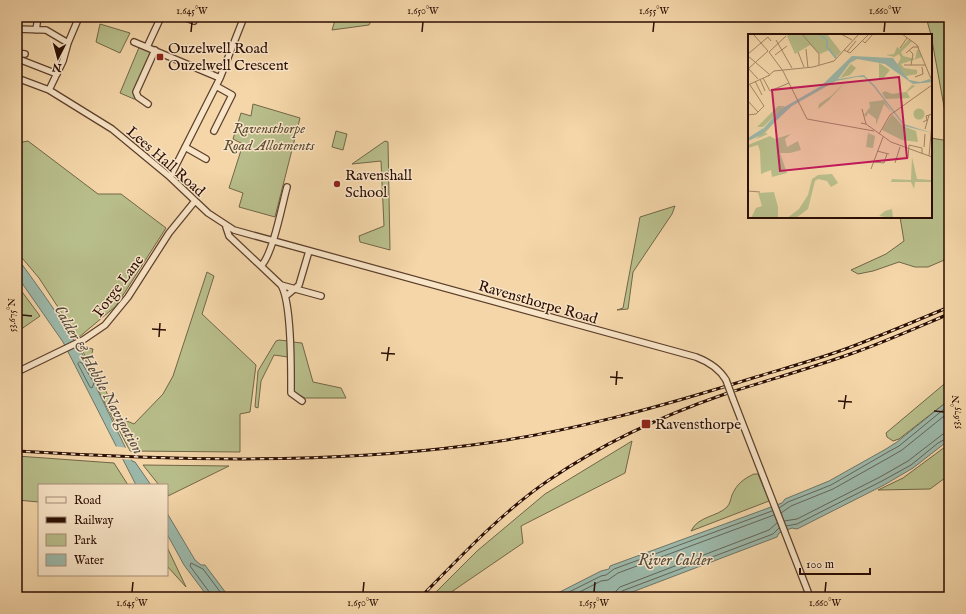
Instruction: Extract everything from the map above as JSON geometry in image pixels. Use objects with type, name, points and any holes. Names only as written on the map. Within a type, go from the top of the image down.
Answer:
[{"type":"street","points":[[36,30],[38,17]]},
{"type":"street","points":[[49,90],[63,61],[68,43],[79,17]]},
{"type":"street","points":[[147,47],[161,17]]},
{"type":"street","points":[[184,17],[194,21]]},
{"type":"street","points":[[170,177],[220,78],[244,17]]},
{"type":"street","points":[[17,29],[46,30],[68,43]]},
{"type":"street","points":[[134,42],[220,78]]},
{"type":"street","points":[[148,104],[138,98],[136,92],[155,50]]},
{"type":"street","points":[[17,53],[25,54]]},
{"type":"street","points":[[21,60],[57,74]]},
{"type":"street","name":"Lees Hall Road","points":[[17,78],[49,90],[112,129],[170,177],[195,201],[226,227],[229,236],[282,285],[321,296]]},
{"type":"street","points":[[214,131],[232,95],[216,86]]},
{"type":"street","points":[[185,147],[206,159]]},
{"type":"street","points":[[261,266],[265,262],[272,241],[287,187]]},
{"type":"street","name":"Forge Lane","points":[[17,372],[78,342],[105,325],[124,303],[169,233],[195,201]]},
{"type":"street","name":"Ravensthorpe Road","points":[[226,227],[704,360],[722,372],[726,380],[766,487],[810,597]]},
{"type":"street","points":[[286,296],[296,289],[309,251]]},
{"type":"street","name":"Lees Hall Road","points":[[282,285],[286,296],[290,340],[291,394],[302,401]]},
{"type":"green space","points":[[336,17],[373,17],[369,25],[332,30]]},
{"type":"green space","points":[[926,17],[949,17],[949,134],[932,34],[931,34]]},
{"type":"green space","points":[[100,24],[130,33],[120,53],[96,42]]},
{"type":"green space","points":[[140,45],[154,51],[137,98],[134,99],[120,93]]},
{"type":"green space","name":"Ravensthorpe Road Allotments","points":[[253,104],[300,118],[275,217],[239,207],[243,193],[229,188],[243,144],[233,139],[241,113],[251,116]]},
{"type":"green space","points":[[336,131],[347,134],[343,150],[332,147]]},
{"type":"green space","points":[[932,138],[949,141],[949,258],[928,267],[915,267],[899,262],[873,271],[858,274],[851,270],[886,254],[904,241],[900,218],[932,218]]},
{"type":"green space","points":[[28,141],[98,194],[121,194],[166,228],[116,306],[78,338],[39,278],[17,252],[17,143]]},
{"type":"green space","points":[[385,141],[388,142],[390,250],[360,242],[359,236],[384,226],[381,161],[352,164]]},
{"type":"green space","points":[[675,206],[672,214],[633,272],[628,309],[617,310],[623,308],[640,217]]},
{"type":"green space","points":[[207,272],[214,276],[202,314],[256,365],[250,412],[240,414],[240,452],[130,451],[98,390],[100,385],[80,346],[93,349],[90,361],[120,418],[134,424],[163,394],[173,376]]},
{"type":"green space","points":[[17,285],[40,316],[20,330],[17,325],[17,310],[20,307],[17,301]]},
{"type":"green space","points":[[276,341],[288,341],[288,357],[274,355],[261,381],[258,408],[255,407],[258,371]]},
{"type":"green space","points":[[293,342],[302,343],[313,382],[341,388],[346,398],[305,398],[294,392]]},
{"type":"green space","points":[[949,380],[949,400],[899,439],[893,441],[887,437],[886,433]]},
{"type":"green space","points":[[632,441],[625,473],[521,526],[523,543],[444,597],[431,597],[477,551],[545,494]]},
{"type":"green space","points":[[949,444],[949,475],[930,489],[878,490],[903,478]]},
{"type":"green space","points":[[17,456],[114,463],[127,484],[38,484],[38,502],[17,500]]},
{"type":"green space","points":[[143,465],[229,466],[168,496],[168,484],[158,484]]},
{"type":"green space","points":[[754,474],[758,474],[769,501],[691,531],[698,522],[727,507],[738,485]]},
{"type":"green space","points":[[168,549],[186,587],[168,567]]},
{"type":"water","points":[[17,258],[77,344],[95,379],[97,389],[132,461],[135,462],[150,484],[135,484],[63,342],[17,276]]},
{"type":"water","name":"River Calder","points":[[949,400],[949,440],[913,468],[884,485],[797,529],[792,528],[779,533],[777,537],[619,597],[550,597],[601,571],[609,569],[610,566],[782,503],[785,499],[829,481],[897,442]]},
{"type":"water","points":[[168,515],[195,560],[201,565],[205,565],[229,597],[208,597],[184,565],[168,536]]},
{"type":"pier","points":[[113,446],[128,448],[133,459],[136,460],[120,459]]},
{"type":"railway","points":[[17,451],[131,457],[244,459],[301,458],[358,456],[508,440],[580,426],[721,388],[844,350],[949,307]]},
{"type":"railway","points":[[421,597],[482,535],[515,506],[549,480],[612,442],[702,402],[856,352],[891,339],[949,314]]},
{"type":"place","name":"Ouzelwell Road Ouzelwell Crescent","points":[[160,57]]},
{"type":"place","name":"Ravenshall School","points":[[337,184]]},
{"type":"place","name":"Ravensthorpe","points":[[646,424]]},
{"type":"water label","name":"Calder & Hebble Navigation","points":[[100,379]]}]
